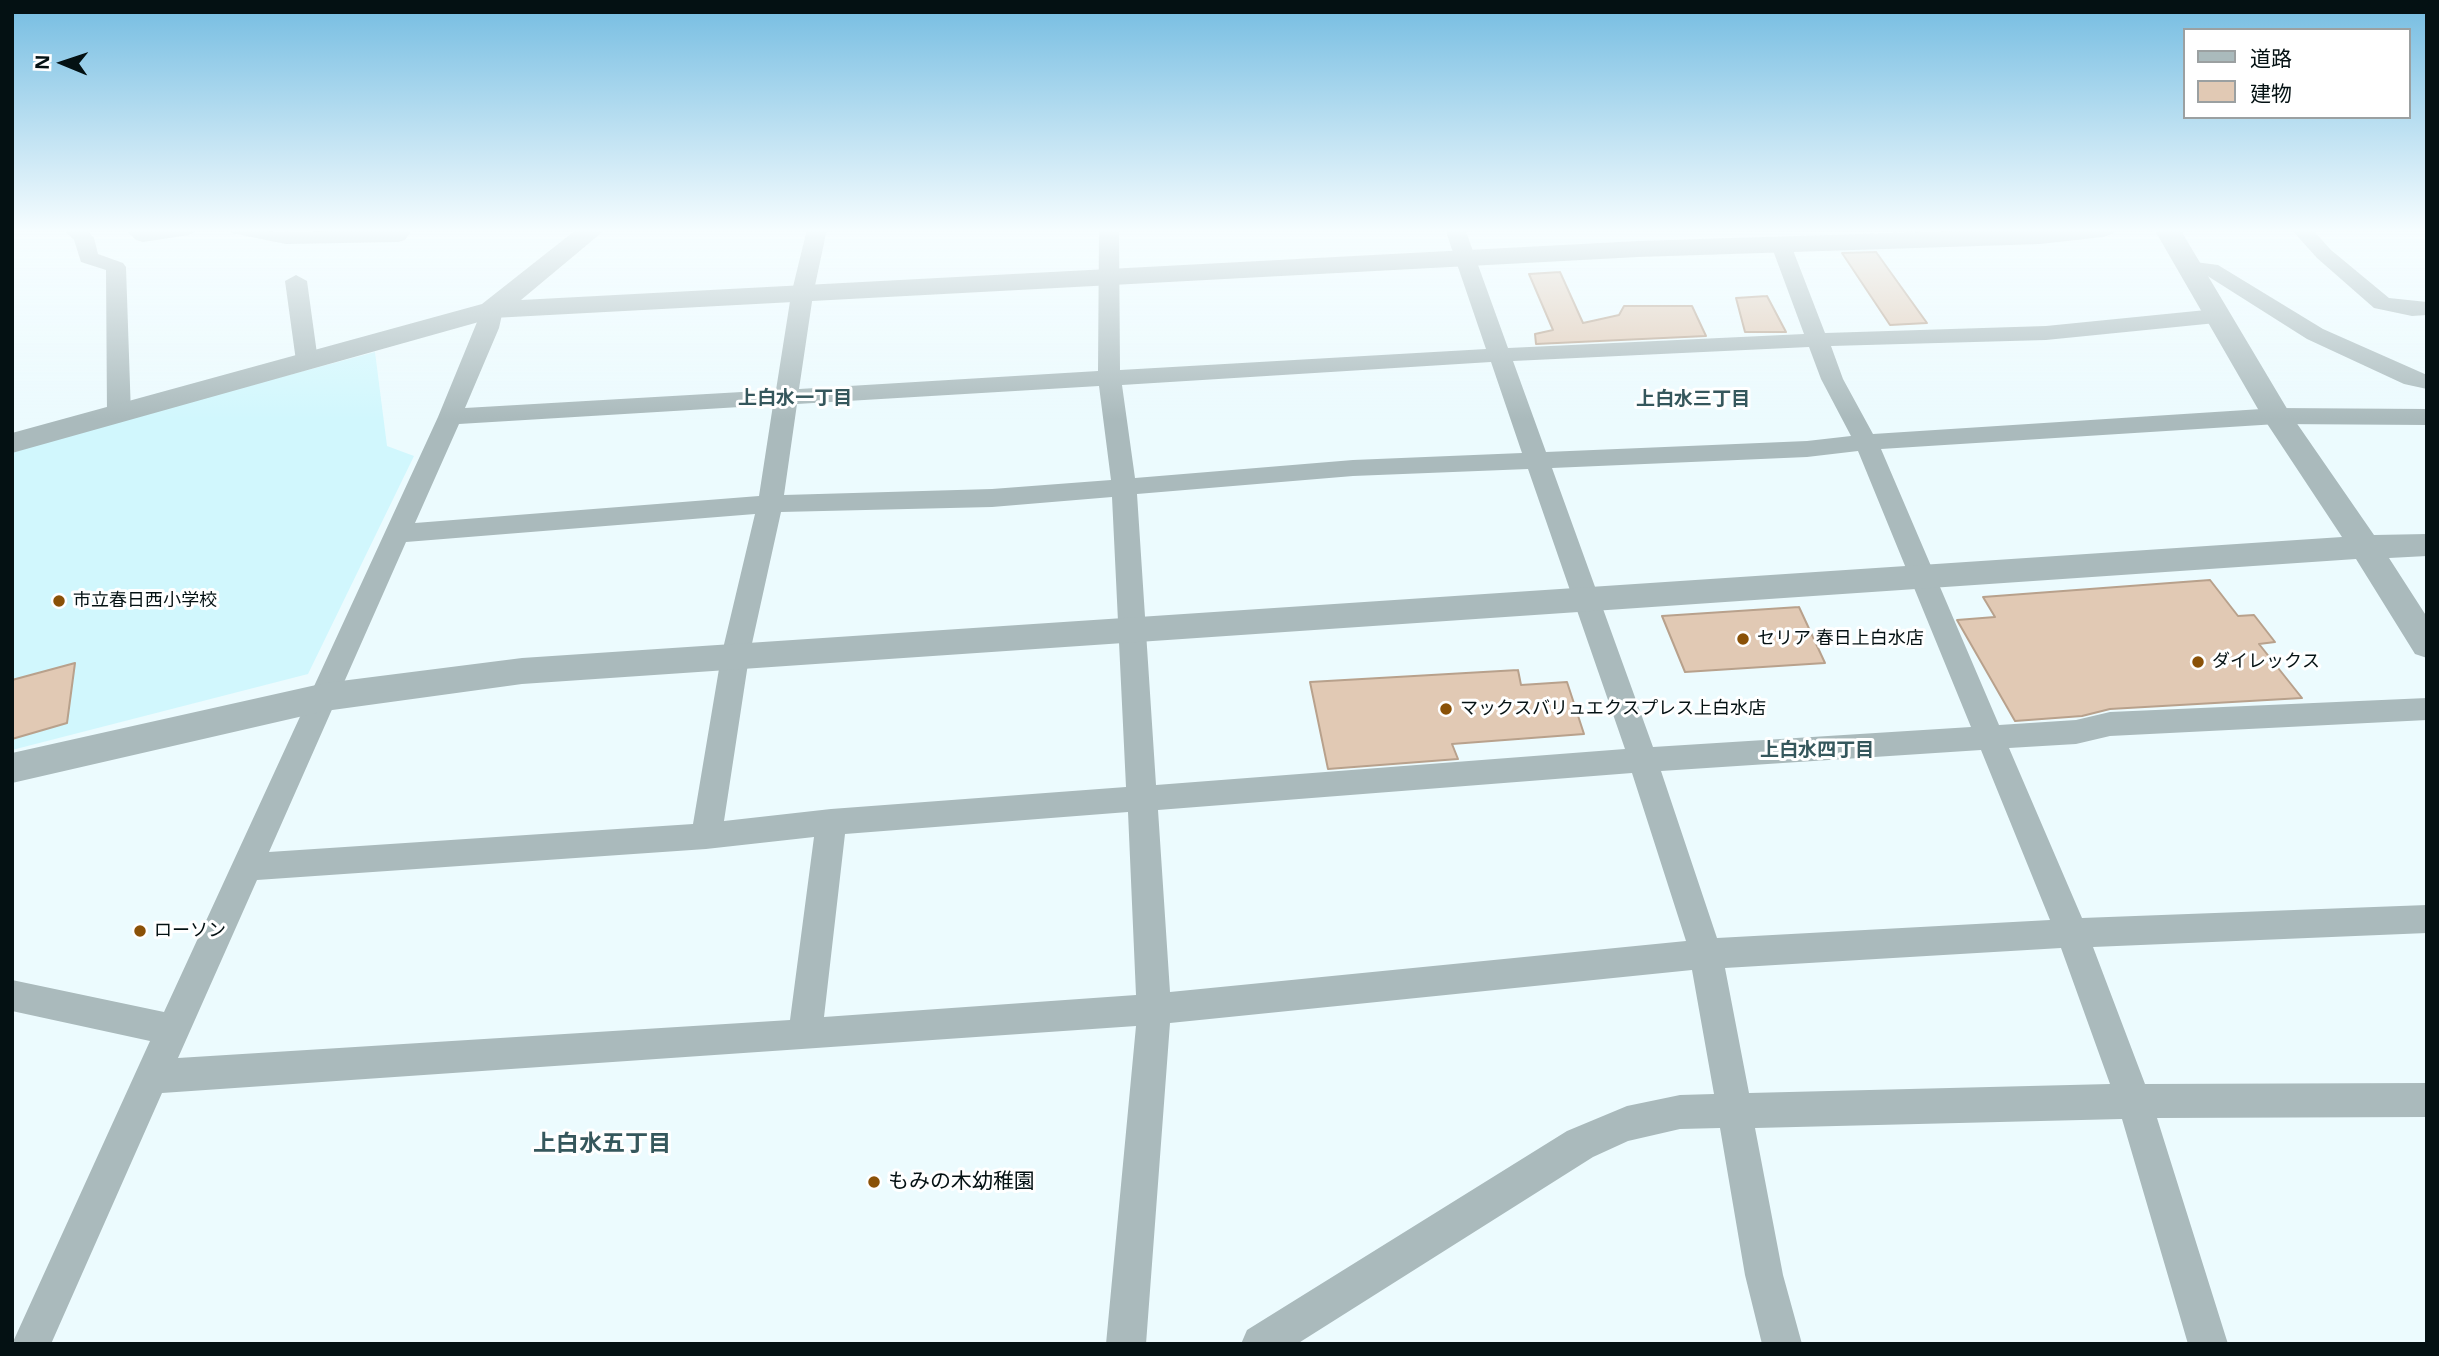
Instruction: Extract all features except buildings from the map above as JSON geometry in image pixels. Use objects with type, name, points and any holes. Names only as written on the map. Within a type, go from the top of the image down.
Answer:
[{"type":"street","points":[[117,292],[120,415]]},
{"type":"street","points":[[298,292],[307,360]]},
{"type":"street","points":[[32,1344],[450,417],[488,328],[492,310],[514,292]]},
{"type":"street","points":[[12,443],[492,310],[851,292]]},
{"type":"street","points":[[1110,292],[1109,376],[1124,486],[1130,628],[1143,799],[1154,1009],[1126,1344]]},
{"type":"street","points":[[1475,292],[1537,459],[1643,761],[1706,954],[1764,1275],[1782,1344]]},
{"type":"street","points":[[1806,292],[1832,379],[1866,442],[2072,933],[2134,1101],[2208,1344]]},
{"type":"street","points":[[2202,292],[2277,416],[2427,645]]},
{"type":"street","points":[[2248,292],[2315,334],[2412,379],[2427,382]]},
{"type":"street","points":[[2369,292],[2382,303],[2412,309],[2427,308]]},
{"type":"street","points":[[706,836],[735,657],[770,504],[802,295]]},
{"type":"street","points":[[450,417],[1497,355],[2046,333],[2216,316]]},
{"type":"street","points":[[396,534],[770,504],[992,498],[1366,467],[1807,449],[1866,442],[2277,416],[2427,417]]},
{"type":"street","points":[[12,768],[324,697],[522,671],[1923,575],[2427,545]]},
{"type":"street","points":[[245,867],[706,836],[831,822],[1643,761],[2076,732],[2124,723],[2427,709]]},
{"type":"street","points":[[805,1035],[831,822]]},
{"type":"street","points":[[151,1077],[805,1035],[1154,1009],[1706,954],[2072,933],[2427,919]]},
{"type":"street","points":[[12,995],[174,1030]]},
{"type":"street","points":[[1261,1344],[1580,1144],[1627,1124],[1680,1112],[2134,1101],[2427,1100]]},
{"type":"shaded area","points":[[375,352],[387,446],[414,456],[308,674],[12,750],[12,449]]},
{"type":"place","name":"市立春日西小学校","points":[[59,601]]},
{"type":"place","name":"セリア 春日上白水店","points":[[1743,639]]},
{"type":"place","name":"ダイレックス","points":[[2198,662]]},
{"type":"place","name":"マックスバリュエクスプレス上白水店","points":[[1446,709]]},
{"type":"place","name":"ローソン","points":[[140,931]]},
{"type":"place","name":"もみの木幼稚園","points":[[874,1182]]},
{"type":"district","name":"上白水一丁目","points":[[795,399]]},
{"type":"district","name":"上白水三丁目","points":[[1693,400]]},
{"type":"district","name":"上白水四丁目","points":[[1817,751]]},
{"type":"district","name":"上白水五丁目","points":[[602,1144]]}]
